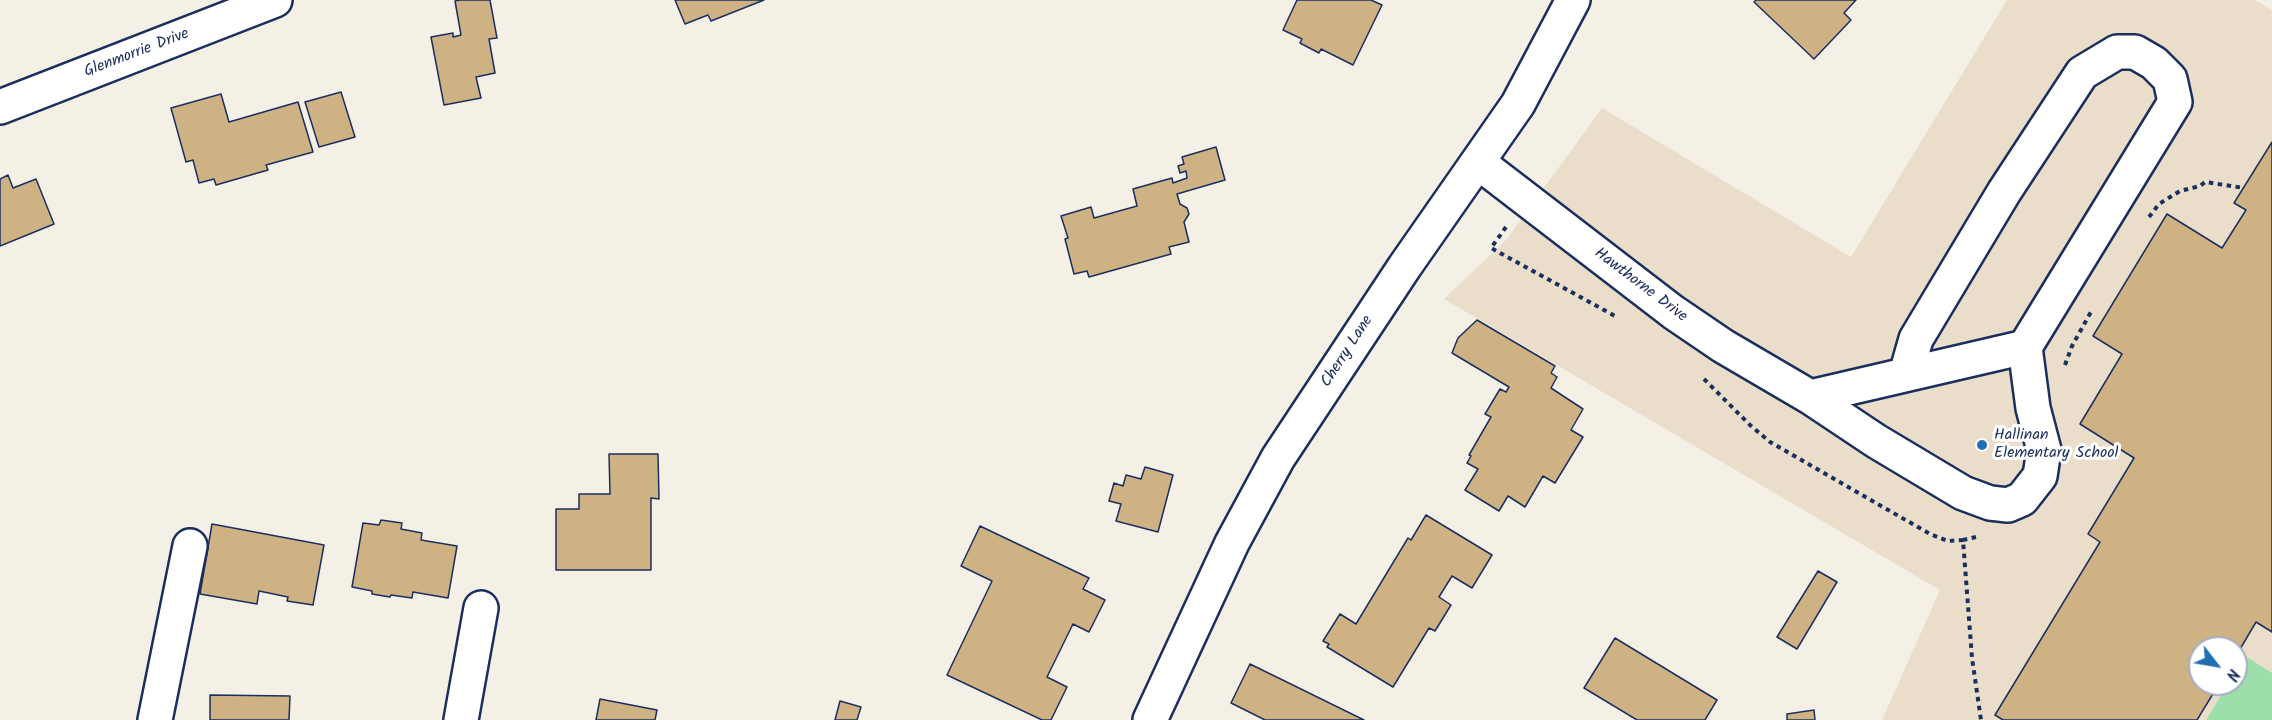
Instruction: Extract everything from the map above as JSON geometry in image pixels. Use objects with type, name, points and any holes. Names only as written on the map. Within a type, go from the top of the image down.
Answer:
[{"type":"street","name":"Glenmorrie Drive","points":[[0,107],[275,0]]},
{"type":"street","name":"Cherry Lane","points":[[1150,720],[1232,543],[1278,458],[1405,266],[1518,104],[1572,0]]},
{"type":"street","points":[[1810,397],[2025,347],[2175,102],[2170,79],[2154,63],[2135,52],[2117,52],[2082,73],[2004,192],[1916,339],[1906,374]]},
{"type":"street","name":"Hawthorne Drive","points":[[1479,163],[1673,312],[1723,346],[1810,397],[1876,441],[1963,493],[1990,503],[2008,505],[2022,499],[2040,476],[2044,450],[2033,408],[2025,347]]},
{"type":"street","points":[[155,720],[190,546]]},
{"type":"street","points":[[461,720],[481,608]]},
{"type":"path","points":[[1512,219],[1491,248],[1622,320]]},
{"type":"path","points":[[1700,375],[1770,442],[1930,534],[1948,541],[1963,540]]},
{"type":"shaded area","name":"Hallinan Elementary School","points":[[2007,0],[2255,0],[2272,10],[2272,720],[1882,720],[1940,590],[1444,299],[1506,240],[1602,108],[1851,257]]},
{"type":"green space","points":[[2248,658],[2272,673],[2272,720],[2206,720],[2221,696],[2248,696]]},
{"type":"building","points":[[490,0],[497,38],[489,39],[495,73],[476,77],[481,98],[444,105],[431,37],[453,33],[453,37],[461,35],[455,1]]},
{"type":"building","points":[[675,0],[764,0],[711,21],[708,15],[685,24]]},
{"type":"building","points":[[1297,0],[1371,0],[1382,5],[1353,65],[1321,49],[1319,53],[1300,43],[1302,39],[1283,30]]},
{"type":"building","points":[[1756,0],[1856,0],[1844,13],[1851,20],[1814,59],[1754,2]]},
{"type":"building","points":[[341,92],[355,137],[319,147],[305,102]]},
{"type":"building","points":[[221,94],[229,122],[298,102],[313,152],[266,165],[268,170],[216,185],[214,179],[199,183],[193,160],[186,162],[171,108]]},
{"type":"building","points":[[2272,142],[2272,632],[2256,622],[2248,636],[2188,636],[2188,696],[2212,696],[2197,720],[2003,720],[1995,715],[2100,542],[2088,534],[2134,458],[2080,424],[2122,354],[2093,336],[2167,214],[2222,248],[2246,210],[2234,203]]},
{"type":"building","points":[[1216,147],[1225,180],[1177,194],[1180,204],[1187,208],[1189,214],[1184,222],[1189,242],[1169,247],[1171,254],[1089,277],[1087,271],[1074,274],[1065,239],[1068,238],[1061,216],[1091,207],[1094,218],[1137,206],[1133,189],[1172,178],[1173,183],[1187,178],[1186,171],[1180,173],[1178,166],[1184,164],[1182,157]]},
{"type":"building","points":[[8,175],[13,188],[36,179],[54,224],[0,246],[0,179]]},
{"type":"building","points":[[1477,320],[1555,366],[1551,373],[1557,377],[1551,388],[1583,409],[1571,430],[1583,437],[1555,483],[1543,476],[1525,507],[1508,496],[1499,511],[1465,490],[1478,469],[1467,463],[1471,456],[1469,455],[1491,417],[1485,414],[1500,389],[1506,392],[1509,387],[1452,353],[1458,338]]},
{"type":"building","points":[[609,454],[658,454],[659,499],[651,498],[651,570],[556,570],[556,509],[579,509],[579,494],[610,494]]},
{"type":"building","points":[[1145,467],[1173,475],[1158,532],[1116,521],[1121,504],[1109,501],[1114,483],[1123,486],[1126,475],[1141,479]]},
{"type":"building","points":[[1426,515],[1492,555],[1472,588],[1452,576],[1439,597],[1451,605],[1435,631],[1429,628],[1393,687],[1327,647],[1329,644],[1323,641],[1340,614],[1356,624],[1408,538],[1411,540]]},
{"type":"building","points":[[381,520],[402,523],[401,529],[422,533],[421,540],[457,546],[448,598],[413,592],[412,598],[391,595],[390,597],[352,587],[363,523],[379,525]]},
{"type":"building","points":[[212,524],[324,545],[313,605],[287,601],[288,597],[259,591],[257,604],[200,594]]},
{"type":"building","points":[[980,526],[1089,578],[1083,589],[1105,600],[1089,632],[1073,624],[1047,677],[1067,687],[1051,720],[1042,720],[947,675],[992,581],[961,566]]},
{"type":"building","points":[[1818,571],[1837,582],[1797,649],[1777,637]]},
{"type":"building","points":[[1615,638],[1717,700],[1705,720],[1637,720],[1584,688]]},
{"type":"building","points":[[1250,664],[1364,720],[1265,720],[1231,703]]},
{"type":"building","points":[[210,695],[290,696],[289,720],[210,720]]},
{"type":"building","points":[[600,699],[657,710],[655,720],[596,720]]},
{"type":"building","points":[[840,701],[861,707],[857,720],[835,720]]},
{"type":"building","points":[[1814,710],[1815,720],[1787,720],[1787,714]]},
{"type":"place","name":"Hallinan Elementary School","points":[[1982,445]]}]
